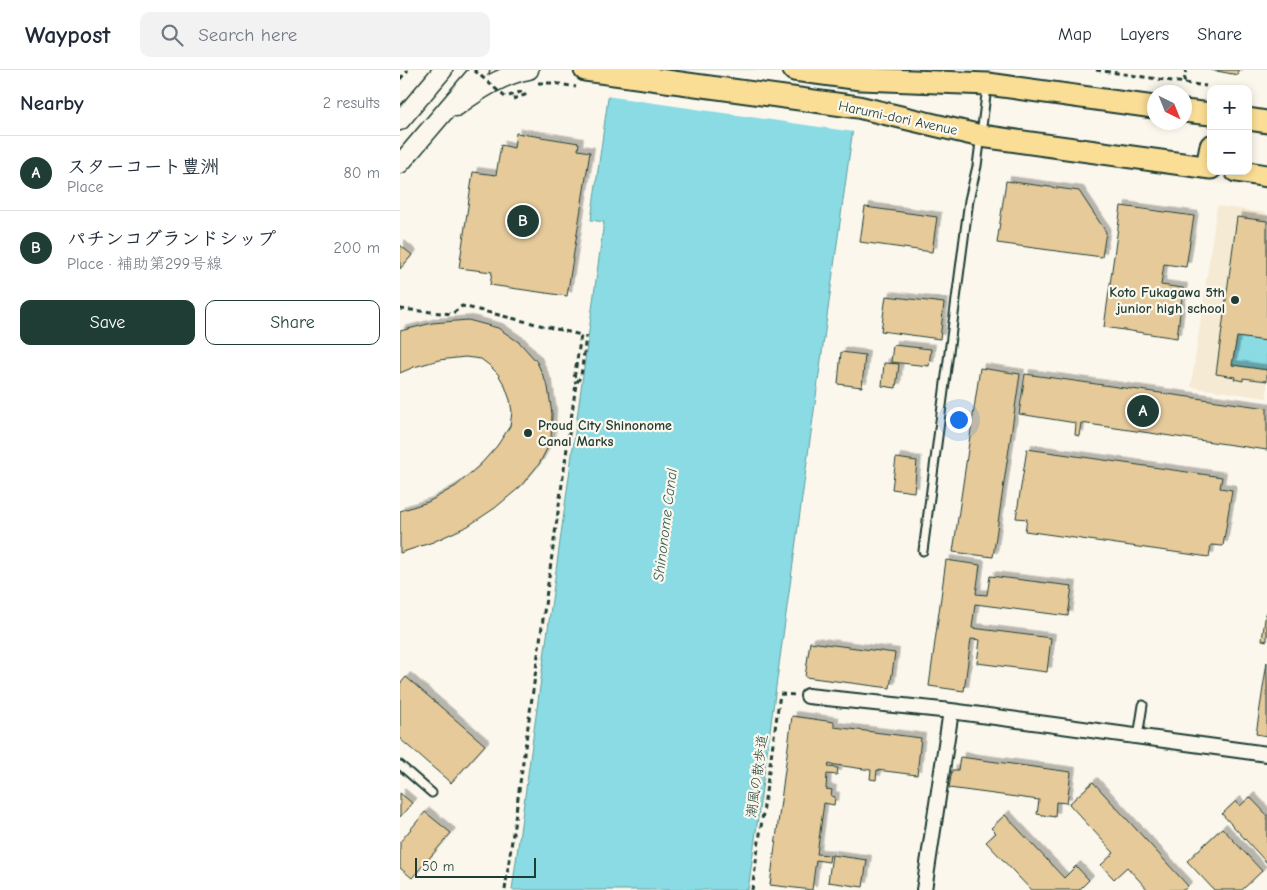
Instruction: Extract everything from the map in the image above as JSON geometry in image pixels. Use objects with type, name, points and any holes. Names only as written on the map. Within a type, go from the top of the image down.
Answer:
[{"type":"main road","name":"Harumi-dori Avenue","points":[[794,70],[861,79],[988,84],[1147,106]]},
{"type":"main road","name":"Harumi-dori Avenue","points":[[582,79],[607,73],[858,107],[981,136],[1207,167]]},
{"type":"main road","points":[[1192,112],[1207,114]]},
{"type":"main road","points":[[1252,120],[1267,122]]},
{"type":"main road","points":[[1252,174],[1267,176]]},
{"type":"street","points":[[400,121],[443,70]]},
{"type":"street","points":[[400,164],[480,70]]},
{"type":"street","points":[[429,130],[451,111],[497,81],[513,74],[531,77]]},
{"type":"street","points":[[808,696],[951,711],[1267,754]]},
{"type":"street","points":[[924,890],[951,711]]},
{"type":"lane","points":[[923,550],[969,200],[977,166],[988,84]]},
{"type":"lane","points":[[1138,737],[1143,705]]},
{"type":"lane","points":[[400,765],[432,793]]},
{"type":"path","points":[[400,79],[408,70]]},
{"type":"path","points":[[474,70],[505,97],[523,91],[524,95],[510,100]]},
{"type":"path","points":[[1096,70],[1206,86]]},
{"type":"path","points":[[1184,82],[1186,70]]},
{"type":"path","points":[[531,77],[554,83],[582,79]]},
{"type":"path","points":[[502,94],[508,90]]},
{"type":"path","points":[[400,309],[452,314],[462,306],[581,335],[574,379],[576,384]]},
{"type":"path","points":[[505,890],[576,384],[581,376],[586,336]]},
{"type":"path","name":"潮風の散歩道","points":[[752,890],[780,694],[808,696]]},
{"type":"shaded area","name":"Koto Fukagawa 5th junior high school","points":[[1217,206],[1267,213],[1267,398],[1191,387]]},
{"type":"water","name":"Shinonome Canal","points":[[612,70],[861,70],[748,890],[512,890],[604,222],[591,220]]},
{"type":"water","points":[[1237,337],[1267,341],[1267,370],[1232,365]]},
{"type":"pier","points":[[610,70],[862,70],[854,132],[606,96]]},
{"type":"building","points":[[1211,70],[1238,70],[1238,75]]},
{"type":"building","points":[[516,133],[579,143],[578,150],[590,152],[567,296],[490,285],[492,272],[459,268],[473,172],[496,175],[501,145],[514,148]]},
{"type":"building","points":[[1006,181],[1079,191],[1106,232],[1102,257],[997,243]]},
{"type":"building","points":[[1121,206],[1194,216],[1186,267],[1164,264],[1161,285],[1183,288],[1177,338],[1104,327]]},
{"type":"building","points":[[865,207],[937,217],[932,252],[860,242]]},
{"type":"building","points":[[1237,217],[1267,221],[1267,341],[1237,337],[1232,365],[1267,370],[1267,381],[1243,378],[1243,381],[1234,379],[1235,377],[1216,374]]},
{"type":"building","points":[[400,245],[412,255],[400,269]]},
{"type":"building","points":[[886,296],[944,303],[940,339],[881,331]]},
{"type":"building","name":"Proud City Shinonome Canal Marks","points":[[468,320],[498,328],[520,343],[537,362],[548,387],[552,414],[551,441],[539,464],[520,487],[495,508],[468,526],[433,542],[400,553],[400,511],[428,502],[456,486],[480,465],[497,446],[510,426],[512,412],[505,386],[498,374],[481,359],[465,357],[439,360],[400,373],[400,331],[432,323]]},
{"type":"building","points":[[893,345],[931,349],[929,366],[891,362]]},
{"type":"building","points":[[841,352],[865,355],[862,387],[838,384]]},
{"type":"building","points":[[884,363],[899,364],[896,388],[882,386]]},
{"type":"building","points":[[980,368],[1020,374],[993,557],[953,552]]},
{"type":"building","points":[[1025,374],[1267,408],[1267,450],[1081,423],[1079,436],[1075,435],[1076,423],[1019,414]]},
{"type":"building","points":[[1027,449],[1222,477],[1220,488],[1232,490],[1223,546],[1211,545],[1209,557],[1025,531],[1027,519],[1016,518]]},
{"type":"building","points":[[896,458],[917,461],[914,492],[892,489]]},
{"type":"building","points":[[946,560],[980,565],[976,594],[987,595],[990,576],[1072,586],[1068,616],[975,604],[972,628],[1051,638],[1047,672],[977,663],[980,640],[971,639],[964,691],[929,686]]},
{"type":"building","points":[[1267,613],[1267,641],[1262,640]]},
{"type":"building","points":[[810,642],[895,653],[890,688],[805,677]]},
{"type":"building","points":[[1267,662],[1267,736],[1256,734]]},
{"type":"building","points":[[406,677],[485,745],[451,783],[400,739],[400,684]]},
{"type":"building","points":[[792,716],[834,722],[834,727],[921,738],[917,775],[877,770],[876,780],[870,779],[871,770],[829,764],[828,767],[838,768],[837,775],[827,774],[826,789],[832,790],[831,796],[835,797],[834,805],[824,803],[817,854],[830,855],[829,862],[816,860],[812,890],[770,885]]},
{"type":"building","points":[[960,757],[1071,772],[1067,803],[1056,802],[1055,817],[1037,814],[1039,800],[949,788],[952,770],[958,770]]},
{"type":"building","points":[[1093,782],[1188,886],[1184,890],[1148,890],[1127,867],[1114,879],[1101,865],[1114,853],[1069,804]]},
{"type":"building","points":[[400,793],[412,803],[400,817]]},
{"type":"building","points":[[1250,797],[1267,815],[1267,863],[1222,814],[1236,801],[1240,806]]},
{"type":"building","points":[[425,812],[451,833],[412,878],[400,868],[400,842]]},
{"type":"building","points":[[1005,815],[1064,878],[1076,866],[1089,880],[1079,890],[1031,890],[986,842],[996,833],[991,828]]},
{"type":"building","points":[[1222,828],[1262,871],[1242,890],[1214,890],[1187,861]]},
{"type":"building","points":[[832,855],[867,860],[863,887],[828,882]]},
{"type":"place","name":"パチンコグランドシップ","points":[[523,221]]},
{"type":"place","name":"Koto Fukagawa 5th junior high school","points":[[1235,300]]},
{"type":"place","name":"スターコート豊洲","points":[[1143,411]]},
{"type":"place","name":"Proud City Shinonome Canal Marks","points":[[528,433]]}]
